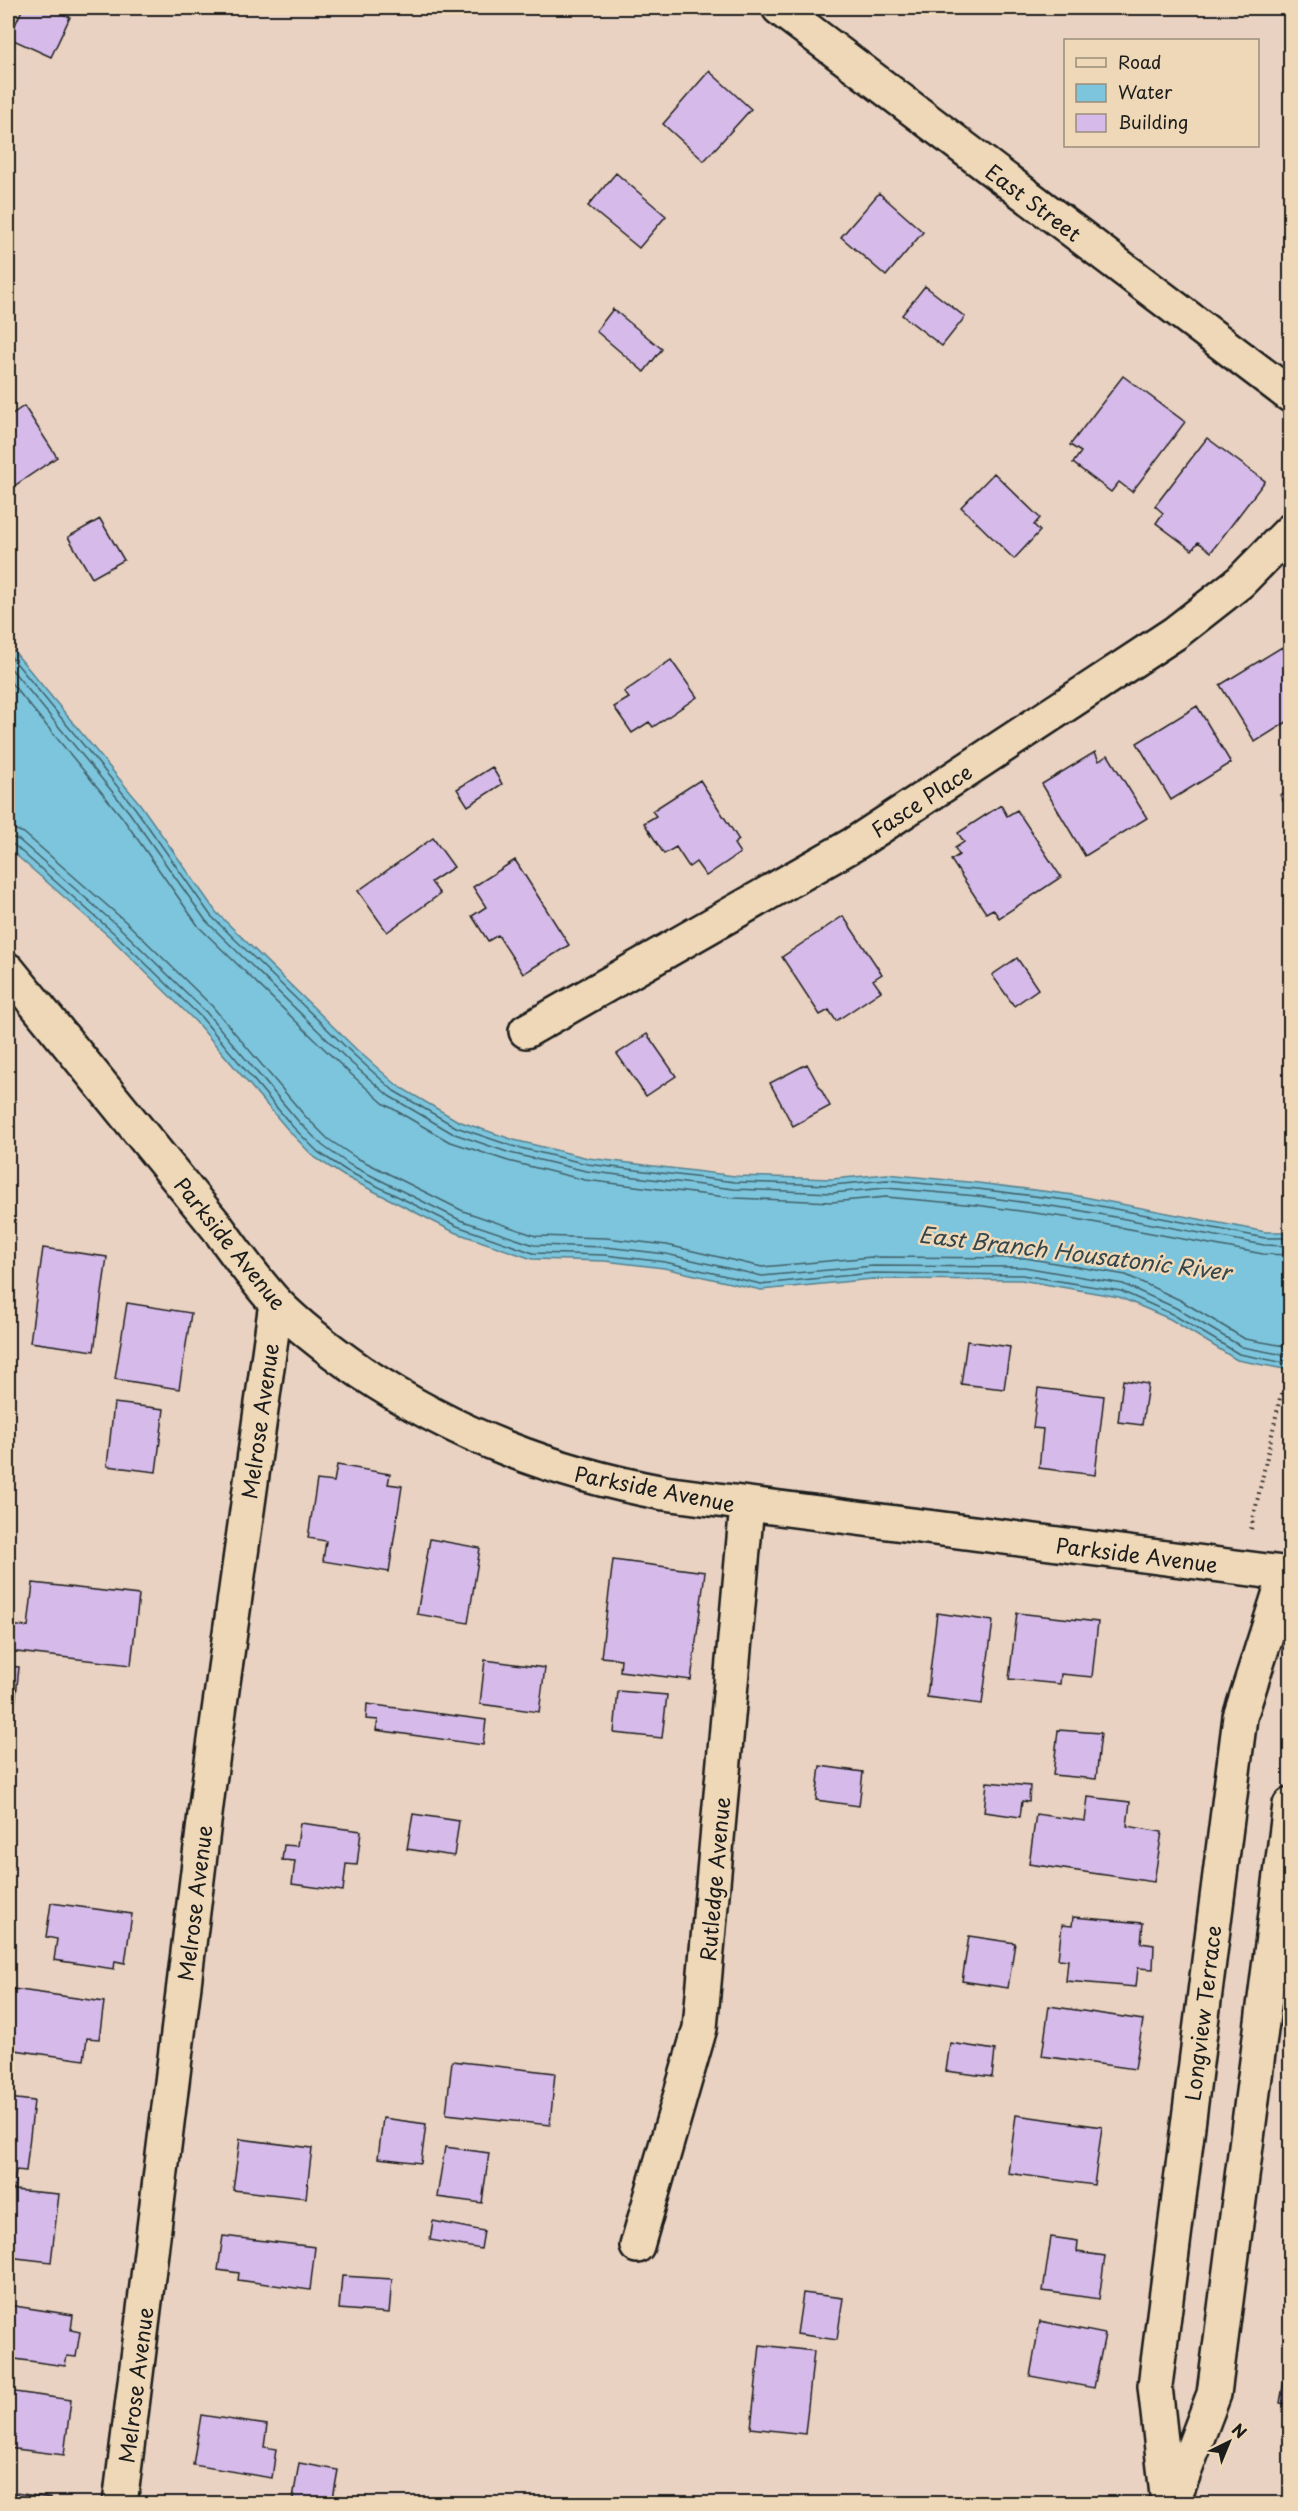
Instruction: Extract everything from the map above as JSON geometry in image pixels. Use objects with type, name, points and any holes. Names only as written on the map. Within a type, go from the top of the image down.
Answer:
[{"type":"street","name":"East Street","points":[[779,8],[1290,395]]},
{"type":"street","name":"Fasce Place","points":[[526,1031],[854,844],[1175,633],[1240,582],[1290,531]]},
{"type":"street","name":"Parkside Avenue","points":[[8,970],[218,1227],[240,1260],[276,1303],[311,1336],[384,1388],[424,1411],[482,1439],[563,1470],[611,1483],[664,1493],[1288,1573]]},
{"type":"street","name":"Melrose Avenue","points":[[120,2504],[208,1790],[276,1303]]},
{"type":"street","name":"Rutledge Avenue","points":[[637,2246],[700,2028],[747,1505]]},
{"type":"street","points":[[1288,1573],[1290,1617]]},
{"type":"street","name":"Longview Terrace","points":[[1170,2504],[1155,2386],[1165,2304],[1240,1717],[1288,1573]]},
{"type":"street","name":"Longview Terrace","points":[[1170,2504],[1214,2394],[1290,1805]]},
{"type":"path","points":[[1242,1567],[1280,1398],[1290,1376]]},
{"type":"water","name":"East Branch Housatonic River","points":[[8,644],[140,804],[216,912],[357,1050],[398,1086],[458,1121],[514,1140],[588,1158],[735,1176],[832,1179],[887,1174],[978,1183],[1074,1195],[1266,1232],[1290,1232],[1290,1370],[1237,1360],[1170,1319],[1119,1297],[1021,1280],[873,1279],[761,1290],[664,1268],[605,1261],[532,1259],[454,1232],[344,1176],[314,1157],[196,1022],[111,938],[8,848]]},
{"type":"building","points":[[23,8],[63,8],[61,13],[70,17],[51,57],[9,38]]},
{"type":"building","points":[[709,71],[751,109],[704,161],[663,124]]},
{"type":"building","points":[[616,173],[666,216],[639,248],[588,206]]},
{"type":"building","points":[[879,193],[923,232],[886,276],[841,237]]},
{"type":"building","points":[[925,286],[965,317],[942,346],[902,315]]},
{"type":"building","points":[[613,309],[662,349],[644,372],[596,331]]},
{"type":"building","points":[[1123,376],[1185,422],[1132,492],[1119,482],[1111,492],[1073,463],[1081,452],[1070,445]]},
{"type":"building","points":[[24,406],[57,457],[8,490],[8,417]]},
{"type":"building","points":[[1207,438],[1265,481],[1211,552],[1198,542],[1192,550],[1156,523],[1163,513],[1155,506]]},
{"type":"building","points":[[994,473],[1040,518],[1034,525],[1040,531],[1014,559],[961,507]]},
{"type":"building","points":[[100,519],[124,560],[92,578],[68,537]]},
{"type":"building","points":[[1282,647],[1290,660],[1290,720],[1255,742],[1220,685]]},
{"type":"building","points":[[671,660],[697,697],[653,727],[649,722],[632,733],[614,707],[629,698],[624,692]]},
{"type":"building","points":[[1197,706],[1231,763],[1171,800],[1137,743]]},
{"type":"building","points":[[1095,752],[1099,761],[1108,755],[1147,818],[1085,856],[1042,784]]},
{"type":"building","points":[[492,767],[502,784],[468,806],[457,789]]},
{"type":"building","points":[[700,780],[739,840],[734,844],[740,853],[706,876],[696,862],[689,867],[676,847],[664,854],[644,823],[656,816],[652,811]]},
{"type":"building","points":[[1290,790],[1290,814],[1280,795]]},
{"type":"building","points":[[1001,805],[1007,816],[1017,810],[1061,877],[999,918],[993,909],[986,913],[951,860],[959,855],[955,848],[964,842],[958,833]]},
{"type":"building","points":[[433,838],[454,867],[431,882],[440,894],[387,932],[358,891]]},
{"type":"building","points":[[515,860],[569,945],[523,974],[498,935],[488,941],[472,916],[486,907],[473,887]]},
{"type":"building","points":[[843,916],[882,974],[873,980],[881,991],[836,1021],[829,1010],[820,1015],[782,957]]},
{"type":"building","points":[[1017,958],[1038,989],[1014,1006],[992,975]]},
{"type":"building","points":[[647,1034],[676,1076],[646,1096],[617,1054]]},
{"type":"building","points":[[807,1064],[830,1106],[793,1126],[770,1083]]},
{"type":"building","points":[[43,1248],[107,1257],[94,1351],[30,1342]]},
{"type":"building","points":[[127,1303],[191,1313],[179,1389],[115,1379]]},
{"type":"building","points":[[967,1341],[1010,1347],[1004,1389],[961,1384]]},
{"type":"building","points":[[1123,1380],[1148,1384],[1142,1425],[1118,1422]]},
{"type":"building","points":[[1038,1388],[1104,1396],[1095,1475],[1039,1468],[1043,1429],[1033,1428]]},
{"type":"building","points":[[114,1403],[164,1409],[156,1472],[107,1466]]},
{"type":"building","points":[[337,1465],[390,1474],[388,1484],[402,1486],[389,1572],[323,1561],[326,1541],[308,1538],[317,1480],[334,1482]]},
{"type":"building","points":[[430,1539],[480,1548],[468,1623],[417,1614]]},
{"type":"building","points":[[613,1560],[705,1572],[691,1680],[620,1671],[621,1659],[601,1657]]},
{"type":"building","points":[[33,1583],[139,1595],[131,1665],[8,1651],[9,1625],[28,1627]]},
{"type":"building","points":[[937,1613],[993,1621],[982,1704],[927,1697]]},
{"type":"building","points":[[1017,1613],[1098,1622],[1092,1677],[1061,1674],[1060,1684],[1009,1679]]},
{"type":"building","points":[[485,1660],[545,1668],[539,1712],[480,1704]]},
{"type":"building","points":[[8,1666],[19,1667],[14,1715],[8,1714]]},
{"type":"building","points":[[618,1691],[667,1695],[662,1738],[614,1733]]},
{"type":"building","points":[[367,1704],[486,1720],[483,1745],[376,1730],[378,1720],[366,1719]]},
{"type":"building","points":[[1058,1730],[1101,1733],[1096,1779],[1053,1775]]},
{"type":"building","points":[[820,1766],[863,1772],[859,1806],[816,1800]]},
{"type":"building","points":[[987,1782],[1030,1786],[1029,1802],[1022,1801],[1020,1817],[984,1812]]},
{"type":"building","points":[[1088,1797],[1130,1802],[1127,1826],[1162,1832],[1154,1882],[1029,1864],[1036,1814],[1085,1821]]},
{"type":"building","points":[[413,1814],[459,1821],[454,1856],[407,1849]]},
{"type":"building","points":[[300,1823],[361,1831],[357,1865],[346,1864],[343,1891],[292,1884],[295,1861],[282,1860],[284,1845],[297,1846]]},
{"type":"building","points":[[51,1903],[132,1914],[125,1963],[115,1961],[114,1969],[54,1960],[57,1939],[46,1937]]},
{"type":"building","points":[[1073,1917],[1143,1923],[1141,1943],[1154,1945],[1153,1969],[1138,1968],[1136,1987],[1066,1981],[1068,1960],[1058,1959],[1062,1925],[1072,1926]]},
{"type":"building","points":[[969,1936],[1015,1943],[1008,1988],[962,1981]]},
{"type":"building","points":[[13,1989],[104,2002],[99,2039],[87,2038],[84,2060],[8,2049]]},
{"type":"building","points":[[1049,2006],[1143,2020],[1135,2069],[1042,2056]]},
{"type":"building","points":[[950,2043],[995,2050],[992,2077],[946,2071]]},
{"type":"building","points":[[452,2061],[555,2073],[550,2125],[446,2114]]},
{"type":"building","points":[[8,2098],[34,2101],[26,2171],[16,2170],[14,2190],[59,2194],[51,2262],[8,2257]]},
{"type":"building","points":[[1016,2115],[1102,2127],[1094,2185],[1008,2173]]},
{"type":"building","points":[[383,2118],[426,2124],[421,2163],[378,2158]]},
{"type":"building","points":[[240,2139],[312,2148],[306,2198],[233,2190]]},
{"type":"building","points":[[445,2147],[489,2153],[482,2203],[437,2197]]},
{"type":"building","points":[[433,2221],[484,2231],[481,2249],[430,2240]]},
{"type":"building","points":[[223,2236],[315,2247],[310,2290],[238,2280],[239,2273],[218,2270]]},
{"type":"building","points":[[1051,2237],[1078,2241],[1077,2252],[1105,2256],[1099,2299],[1043,2291]]},
{"type":"building","points":[[342,2276],[392,2279],[389,2313],[339,2309]]},
{"type":"building","points":[[803,2293],[843,2298],[837,2340],[797,2334]]},
{"type":"building","points":[[8,2305],[73,2315],[71,2330],[80,2332],[76,2357],[67,2356],[65,2366],[8,2358]]},
{"type":"building","points":[[1040,2321],[1105,2334],[1094,2388],[1030,2376]]},
{"type":"building","points":[[760,2345],[814,2351],[805,2434],[751,2428]]},
{"type":"building","points":[[1290,2352],[1290,2405],[1280,2403]]},
{"type":"building","points":[[8,2391],[71,2400],[64,2455],[8,2448]]},
{"type":"building","points":[[201,2415],[267,2425],[264,2447],[276,2449],[272,2478],[193,2465]]},
{"type":"building","points":[[299,2463],[338,2470],[332,2504],[292,2504]]},
{"type":"building","points":[[8,2492],[50,2498],[49,2504],[8,2504]]}]
